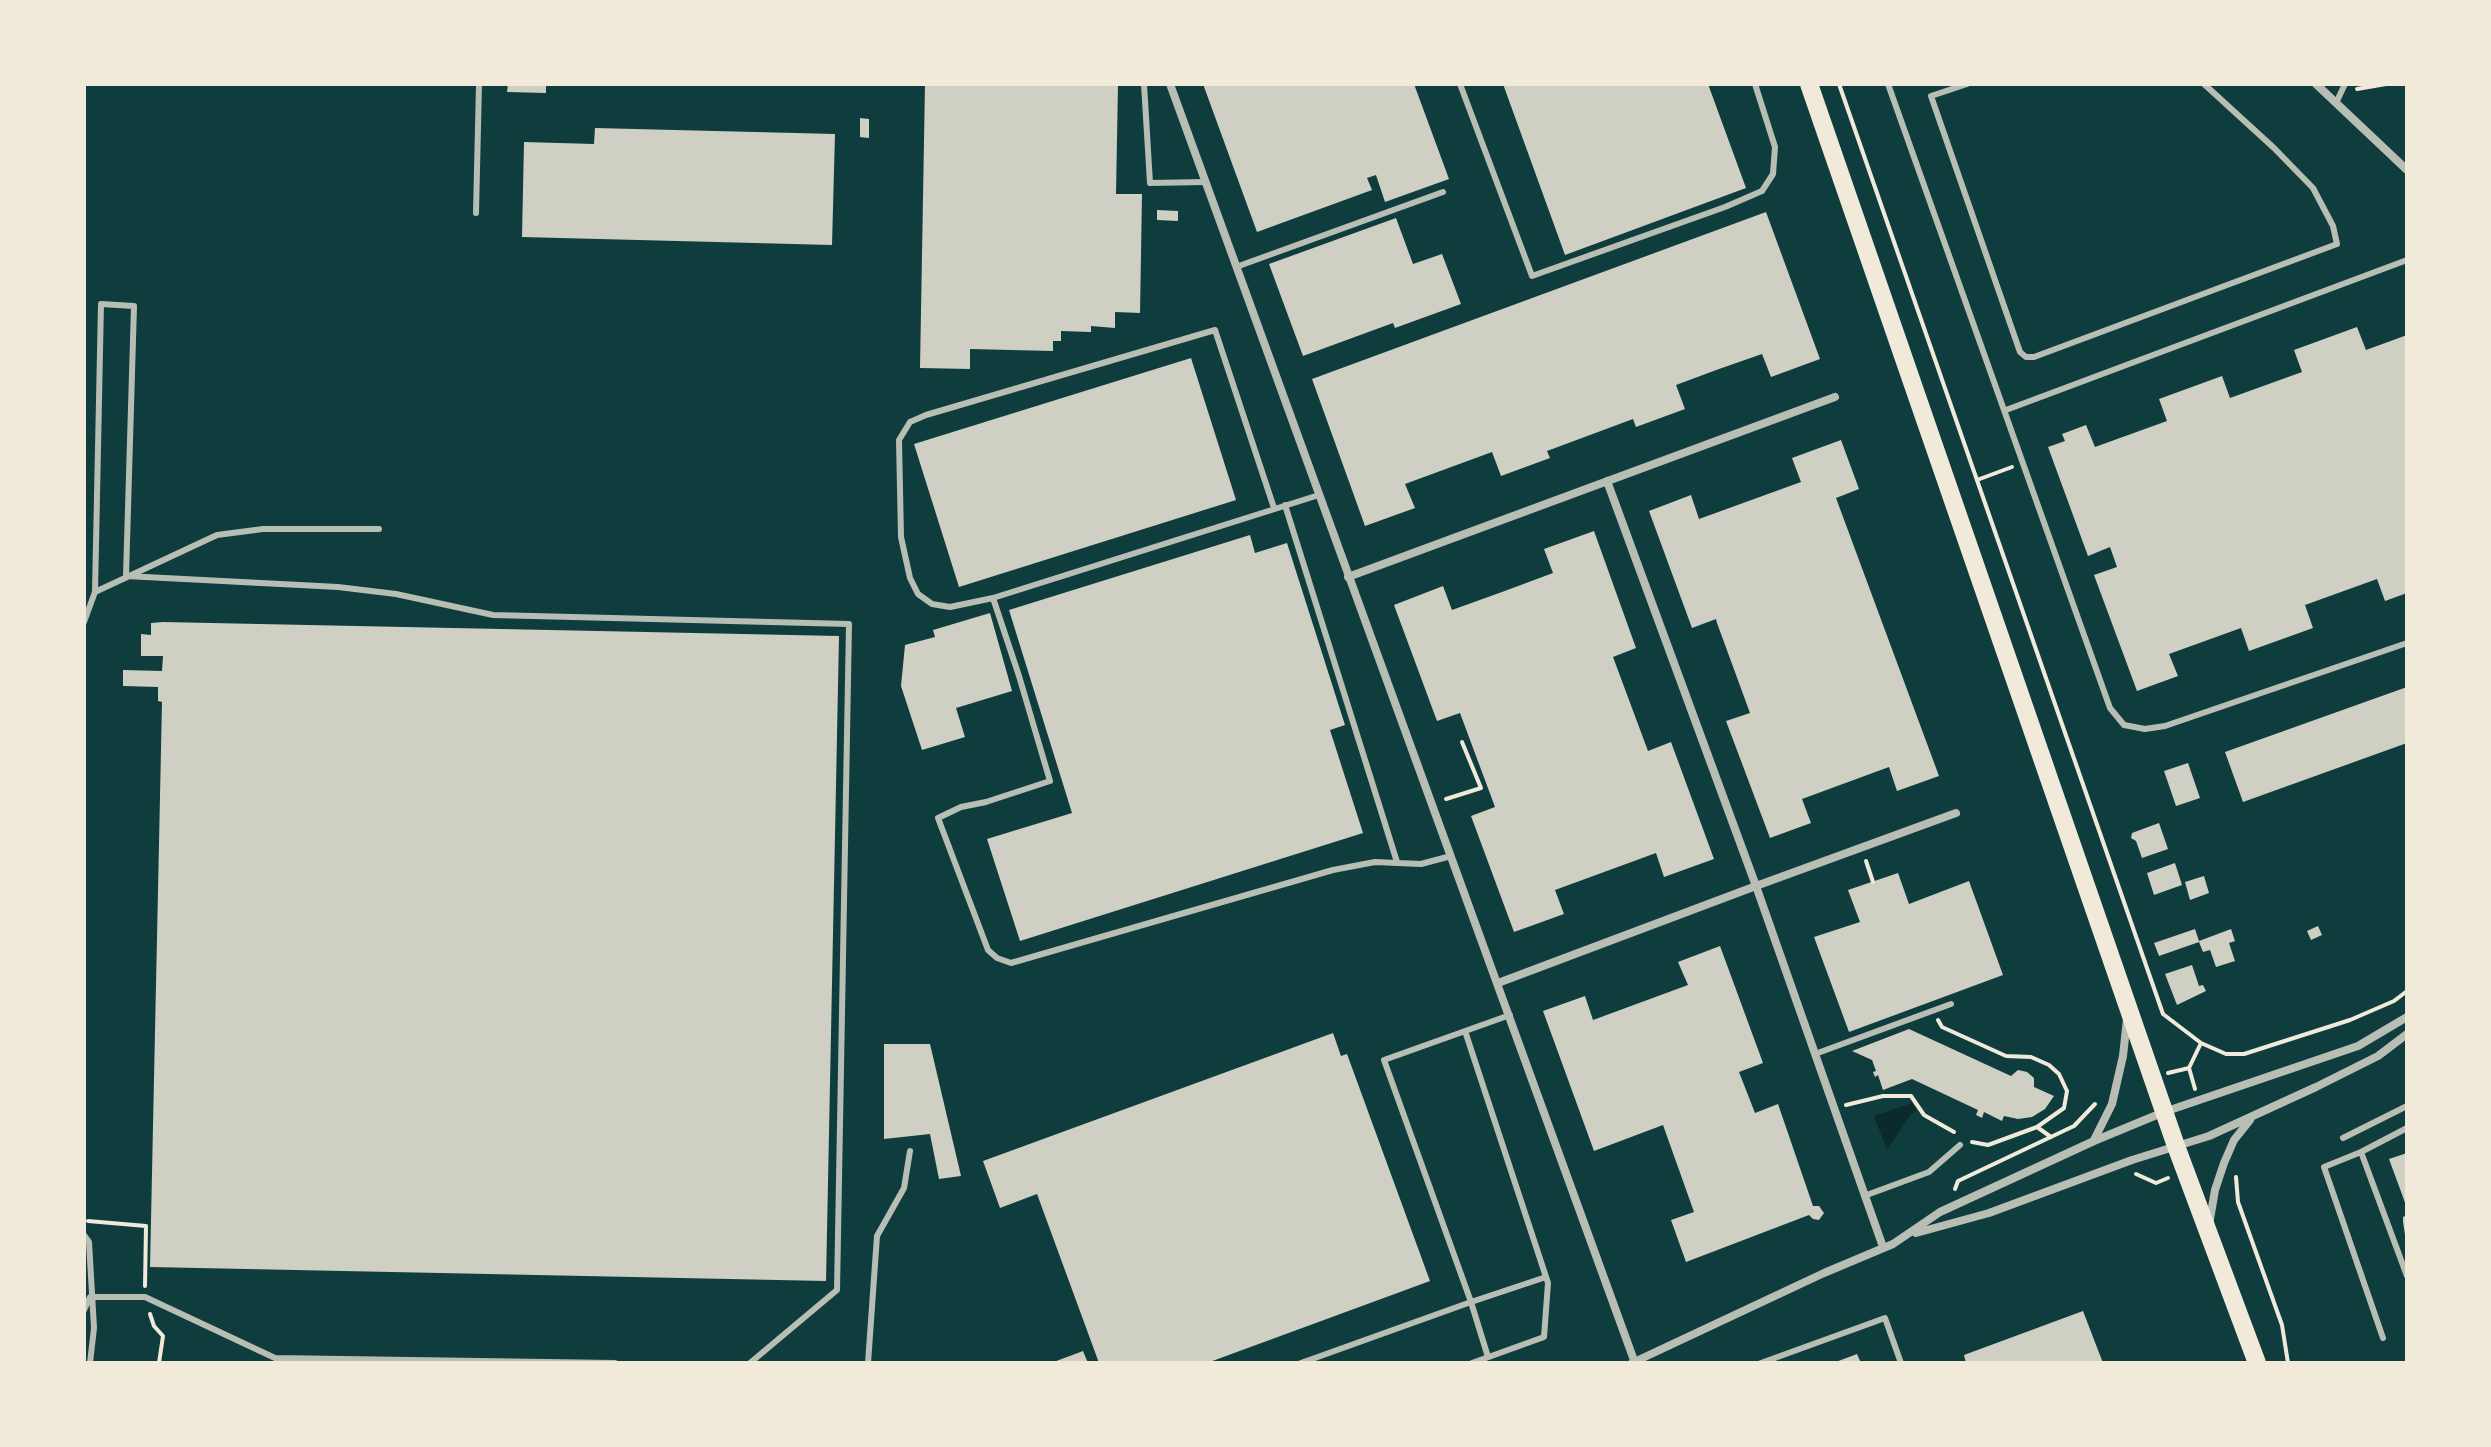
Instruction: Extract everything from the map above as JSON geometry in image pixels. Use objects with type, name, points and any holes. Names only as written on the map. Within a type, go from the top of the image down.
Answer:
[{"type":"main road","points":[[1809,84],[2164,1112],[2257,1363]]},
{"type":"street","points":[[1170,84],[1634,1363],[1883,1247],[1946,1209],[2094,1141],[2164,1112],[2358,1046],[2407,1017]]},
{"type":"street","points":[[2316,84],[2407,170]]},
{"type":"street","points":[[1348,577],[1835,397]]},
{"type":"street","points":[[1607,481],[1756,886],[1883,1247]]},
{"type":"street","points":[[1498,983],[1956,813]]},
{"type":"street","points":[[2094,1141],[2112,1104],[2123,1056],[2128,1006]]},
{"type":"street","points":[[1907,1235],[1989,1213],[2209,1136],[2378,1056],[2407,1034]]},
{"type":"street","points":[[2208,1233],[2215,1190],[2224,1163],[2234,1140],[2253,1116]]},
{"type":"lane","points":[[476,213],[479,84]]},
{"type":"lane","points":[[1144,84],[1150,183],[1205,182]]},
{"type":"lane","points":[[1460,84],[1532,276],[1762,191],[1773,174],[1775,147],[1755,84]]},
{"type":"lane","points":[[1888,84],[2110,708],[2124,725],[2145,729],[2165,726],[2407,643]]},
{"type":"lane","points":[[1967,84],[1931,96],[2020,352],[2026,357],[2034,357],[2337,244],[2333,226],[2313,188],[2204,84]]},
{"type":"lane","points":[[2336,103],[2344,88]]},
{"type":"lane","points":[[1236,267],[1443,192]]},
{"type":"lane","points":[[2006,410],[2407,260]]},
{"type":"lane","points":[[84,622],[95,592],[101,304],[134,306],[126,576]]},
{"type":"lane","points":[[1274,508],[1215,330],[926,415],[910,422],[899,440],[901,537],[910,578],[918,594],[932,604],[950,607],[993,598],[1319,495]]},
{"type":"lane","points":[[1285,505],[1397,862]]},
{"type":"lane","points":[[95,592],[217,535],[263,529],[379,529]]},
{"type":"lane","points":[[126,576],[338,587],[396,594],[493,615],[849,624],[837,1290],[750,1363]]},
{"type":"lane","points":[[993,598],[1050,781],[961,807],[938,818],[988,950],[997,958],[1011,963],[1333,870],[1375,862],[1421,864],[1451,856]]},
{"type":"lane","points":[[1815,1054],[1951,1004]]},
{"type":"lane","points":[[1488,1357],[1384,1060],[1510,1015]]},
{"type":"lane","points":[[1465,1031],[1548,1283],[1544,1337],[1472,1363]]},
{"type":"lane","points":[[2343,1138],[2407,1106]]},
{"type":"lane","points":[[2383,1338],[2324,1167],[2407,1128]]},
{"type":"lane","points":[[1864,1196],[1929,1172],[1960,1145]]},
{"type":"lane","points":[[868,1363],[877,1236],[904,1188],[910,1151]]},
{"type":"lane","points":[[2361,1152],[2407,1276]]},
{"type":"lane","points":[[84,1235],[89,1242],[94,1328],[90,1363]]},
{"type":"lane","points":[[1301,1363],[1546,1277]]},
{"type":"lane","points":[[90,1297],[145,1297],[275,1358],[615,1363]]},
{"type":"lane","points":[[84,1310],[90,1297]]},
{"type":"lane","points":[[1761,1363],[1885,1318],[1901,1363]]},
{"type":"path","points":[[1839,84],[2163,1014],[2201,1043],[2226,1054],[2244,1054],[2350,1020],[2394,1001],[2407,991]]},
{"type":"path","points":[[2344,88],[2386,84]]},
{"type":"path","points":[[1977,480],[2024,462]]},
{"type":"path","points":[[1432,804],[1481,788],[1462,742]]},
{"type":"path","points":[[1861,848],[1873,882]]},
{"type":"path","points":[[1833,1107],[1883,1096],[1911,1096],[1924,1115],[1973,1143],[1988,1145],[2037,1127],[2064,1108],[2067,1091],[2059,1074],[2049,1065],[2031,1057],[2006,1056],[1942,1027],[1933,1011]]},
{"type":"path","points":[[2199,1100],[2189,1068],[2201,1043]]},
{"type":"path","points":[[2152,1077],[2189,1068]]},
{"type":"path","points":[[1946,1209],[1958,1181],[2074,1126],[2095,1104],[2112,1104]]},
{"type":"path","points":[[2037,1127],[2051,1137]]},
{"type":"path","points":[[2224,1163],[2236,1170],[2238,1202],[2282,1325],[2288,1363]]},
{"type":"path","points":[[84,1221],[146,1226],[145,1297],[154,1326],[163,1336],[159,1363]]},
{"type":"water","points":[[1912,1103],[1917,1110],[1887,1150],[1874,1116]]},
{"type":"building","points":[[508,84],[546,84],[546,93],[507,92]]},
{"type":"building","points":[[925,84],[1118,84],[1116,194],[1142,194],[1140,313],[1115,312],[1115,328],[1091,326],[1091,332],[1061,331],[1061,341],[1053,341],[1053,351],[970,349],[970,369],[920,368]]},
{"type":"building","points":[[1203,84],[1414,84],[1449,179],[1385,202],[1376,175],[1367,178],[1372,190],[1257,232]]},
{"type":"building","points":[[1503,84],[1708,84],[1746,188],[1565,255]]},
{"type":"building","points":[[860,118],[869,119],[869,138],[860,137]]},
{"type":"building","points":[[595,128],[835,134],[832,245],[522,237],[524,142],[594,144]]},
{"type":"building","points":[[1157,210],[1178,211],[1178,221],[1157,220]]},
{"type":"building","points":[[1766,212],[1820,359],[1771,377],[1762,354],[1719,369],[1676,385],[1685,409],[1636,427],[1633,419],[1547,451],[1550,458],[1501,476],[1492,452],[1405,484],[1415,508],[1365,526],[1312,379]]},
{"type":"building","points":[[1396,218],[1413,264],[1442,254],[1461,304],[1395,328],[1393,323],[1303,356],[1269,264]]},
{"type":"building","points":[[2357,327],[2366,350],[2407,335],[2407,593],[2385,601],[2377,579],[2305,605],[2313,628],[2249,651],[2241,628],[2169,654],[2178,676],[2137,691],[2094,575],[2117,567],[2110,547],[2088,556],[2048,447],[2065,441],[2062,434],[2086,425],[2095,447],[2167,421],[2159,399],[2222,376],[2230,398],[2302,372],[2294,350]]},
{"type":"building","points":[[1191,358],[1236,500],[959,587],[914,444]]},
{"type":"building","points":[[1841,440],[1859,489],[1836,498],[1939,776],[1897,791],[1889,767],[1802,799],[1811,823],[1770,838],[1726,721],[1750,713],[1716,619],[1692,628],[1649,511],[1691,495],[1699,519],[1801,482],[1792,458]]},
{"type":"building","points":[[1594,531],[1636,648],[1613,657],[1648,751],[1671,742],[1714,859],[1664,877],[1656,853],[1555,890],[1564,914],[1514,932],[1471,816],[1495,807],[1460,713],[1437,721],[1394,605],[1443,586],[1452,610],[1502,592],[1553,573],[1544,549]]},
{"type":"building","points":[[1250,535],[1255,553],[1287,543],[1345,725],[1330,730],[1363,833],[1020,941],[987,839],[1072,813],[1009,610]]},
{"type":"building","points":[[990,613],[1012,691],[956,708],[965,737],[922,750],[901,686],[905,645],[935,637],[933,630]]},
{"type":"building","points":[[151,623],[839,636],[826,1281],[150,1267],[162,702],[158,701],[158,687],[123,686],[123,670],[162,671],[163,656],[141,656],[141,634],[151,635]]},
{"type":"building","points":[[2407,687],[2407,743],[2243,802],[2225,752]]},
{"type":"building","points":[[2188,763],[2200,798],[2176,806],[2164,771]]},
{"type":"building","points":[[2159,823],[2168,849],[2142,858],[2136,841],[2131,838],[2132,833]]},
{"type":"building","points":[[2175,863],[2182,885],[2154,895],[2147,873]]},
{"type":"building","points":[[1898,873],[1909,904],[1969,881],[2003,975],[1849,1032],[1814,937],[1860,922],[1848,890]]},
{"type":"building","points":[[2204,876],[2209,893],[2190,900],[2185,882]]},
{"type":"building","points":[[2318,926],[2322,935],[2311,940],[2307,931]]},
{"type":"building","points":[[2195,929],[2199,941],[2231,929],[2235,941],[2229,943],[2235,961],[2216,967],[2210,950],[2203,952],[2199,942],[2159,956],[2154,943]]},
{"type":"building","points":[[1720,946],[1763,1063],[1739,1072],[1755,1113],[1778,1104],[1813,1206],[1819,1206],[1824,1213],[1819,1220],[1809,1215],[1686,1262],[1671,1220],[1694,1212],[1663,1125],[1594,1151],[1543,1011],[1585,996],[1593,1020],[1688,985],[1678,962]]},
{"type":"building","points":[[2192,965],[2199,986],[2203,985],[2206,991],[2177,1005],[2165,974]]},
{"type":"building","points":[[1909,1029],[2011,1076],[2018,1070],[2027,1072],[2034,1078],[2034,1087],[2054,1096],[2045,1109],[2032,1117],[2018,1119],[2004,1116],[2002,1121],[1984,1112],[1982,1118],[1976,1115],[1978,1110],[1912,1079],[1883,1090],[1878,1075],[1875,1077],[1873,1072],[1876,1071],[1872,1060],[1852,1051]]},
{"type":"building","points":[[1333,1033],[1341,1056],[1347,1054],[1430,1281],[1207,1363],[1099,1363],[1037,1194],[1000,1208],[983,1161]]},
{"type":"building","points":[[884,1044],[930,1044],[961,1176],[939,1179],[930,1134],[884,1139]]},
{"type":"building","points":[[2407,1153],[2407,1208],[2389,1159]]},
{"type":"building","points":[[2407,1215],[2407,1241],[2406,1241],[2403,1217]]},
{"type":"building","points":[[2083,1311],[2103,1363],[1966,1363],[1964,1355]]},
{"type":"building","points":[[1083,1351],[1088,1363],[1051,1363]]},
{"type":"building","points":[[1857,1354],[1861,1363],[1833,1363]]}]
